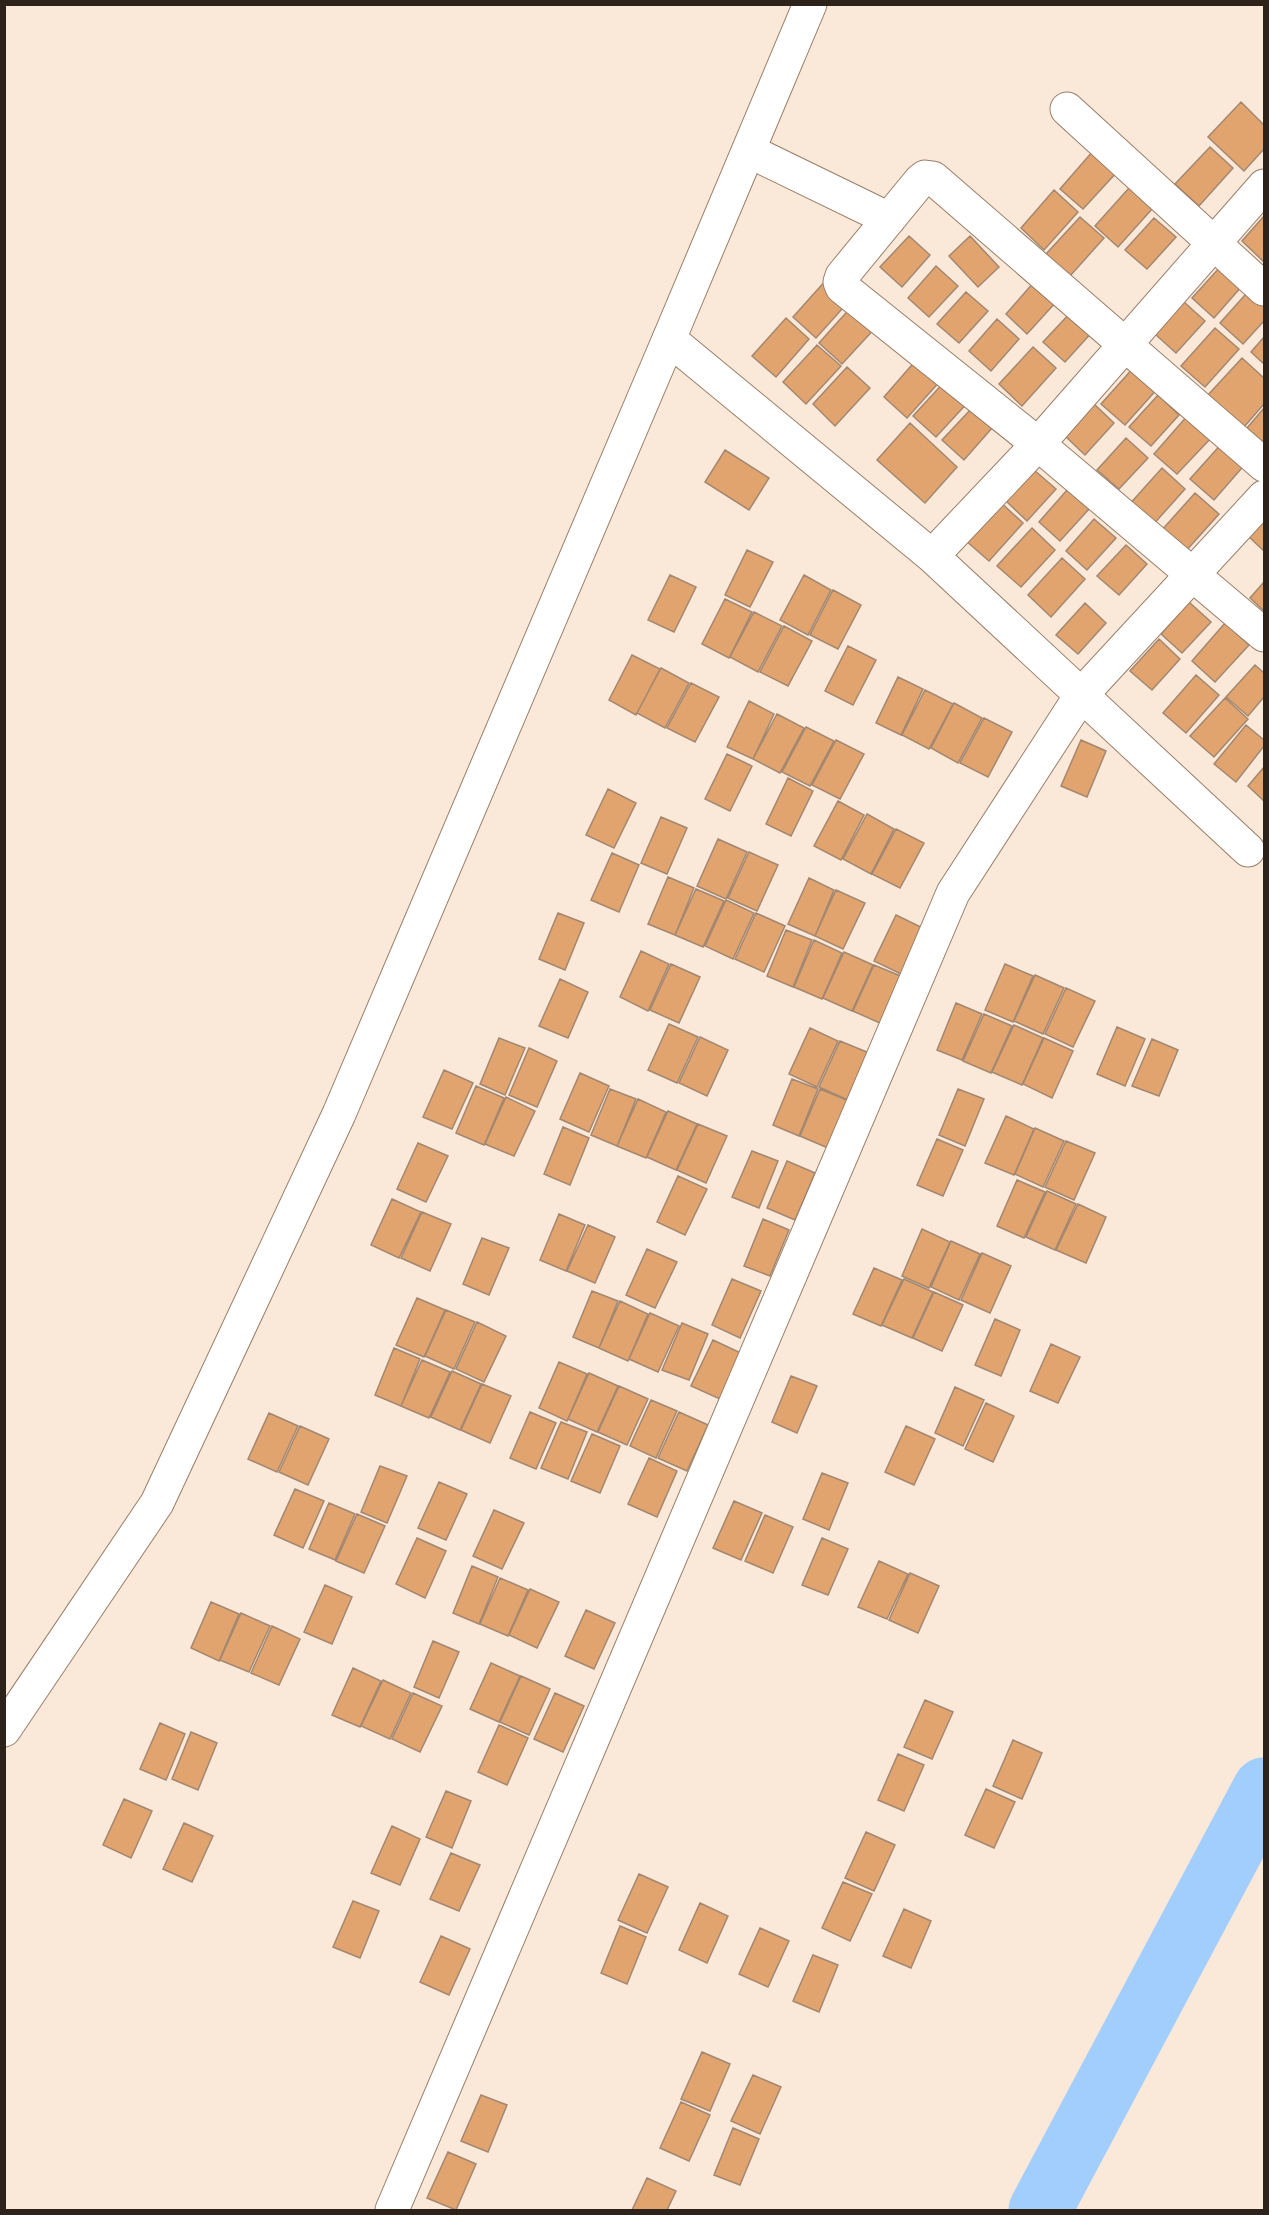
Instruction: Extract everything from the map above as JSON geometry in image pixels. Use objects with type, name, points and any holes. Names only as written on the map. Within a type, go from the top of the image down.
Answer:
[{"type":"street","points":[[4,1730],[157,1503],[339,1114],[810,4]]},
{"type":"street","points":[[1067,109],[1264,289]]},
{"type":"street","points":[[748,151],[889,219]]},
{"type":"street","points":[[1264,465],[933,178],[926,177],[920,181],[842,276],[840,282],[842,287],[1038,444],[1264,635]]},
{"type":"street","points":[[932,556],[1038,444],[1264,186]]},
{"type":"street","points":[[669,339],[932,556],[1248,850]]},
{"type":"street","points":[[392,2211],[702,1488],[953,893],[1082,694],[1264,496]]},
{"type":"building","points":[[1241,102],[1264,125],[1264,149],[1244,171],[1208,137]]},
{"type":"building","points":[[1210,147],[1233,168],[1199,206],[1175,184]]},
{"type":"building","points":[[1093,151],[1117,172],[1083,209],[1060,189]]},
{"type":"building","points":[[1129,188],[1152,209],[1118,247],[1095,226]]},
{"type":"building","points":[[1054,190],[1078,212],[1044,250],[1021,228]]},
{"type":"building","points":[[1264,216],[1264,262],[1242,241]]},
{"type":"building","points":[[1080,217],[1104,238],[1070,276],[1046,254]]},
{"type":"building","points":[[1154,218],[1176,237],[1147,269],[1125,250]]},
{"type":"building","points":[[909,236],[930,255],[902,287],[880,267]]},
{"type":"building","points":[[970,236],[999,267],[978,287],[949,256]]},
{"type":"building","points":[[936,266],[958,286],[929,317],[908,298]]},
{"type":"building","points":[[1221,266],[1242,286],[1214,318],[1192,298]]},
{"type":"building","points":[[827,279],[850,300],[816,338],[793,317]]},
{"type":"building","points":[[1034,282],[1056,302],[1027,334],[1006,314]]},
{"type":"building","points":[[1254,285],[1264,294],[1264,321],[1243,344],[1220,323]]},
{"type":"building","points":[[966,292],[988,311],[959,343],[937,324]]},
{"type":"building","points":[[1184,302],[1205,321],[1176,353],[1155,334]]},
{"type":"building","points":[[853,305],[877,326],[842,364],[819,343]]},
{"type":"building","points":[[1072,311],[1094,330],[1065,362],[1043,342]]},
{"type":"building","points":[[786,318],[809,339],[776,377],[752,356]]},
{"type":"building","points":[[997,319],[1019,339],[991,371],[969,351]]},
{"type":"building","points":[[1215,328],[1239,349],[1205,387],[1181,366]]},
{"type":"building","points":[[1264,337],[1264,364],[1251,352]]},
{"type":"building","points":[[817,345],[841,366],[806,404],[783,382]]},
{"type":"building","points":[[1033,347],[1056,368],[1022,406],[999,384]]},
{"type":"building","points":[[1242,358],[1264,378],[1264,404],[1244,427],[1208,395]]},
{"type":"building","points":[[917,359],[941,380],[907,418],[884,397]]},
{"type":"building","points":[[1135,366],[1159,387],[1125,425],[1101,404]]},
{"type":"building","points":[[847,367],[870,388],[835,426],[813,404]]},
{"type":"building","points":[[947,379],[970,400],[936,437],[913,416]]},
{"type":"building","points":[[1158,395],[1179,415],[1151,446],[1129,427]]},
{"type":"building","points":[[1093,403],[1114,423],[1085,455],[1064,435]]},
{"type":"building","points":[[1264,408],[1264,443],[1247,428]]},
{"type":"building","points":[[971,409],[992,428],[964,460],[942,440]]},
{"type":"building","points":[[1188,415],[1212,437],[1177,474],[1154,454]]},
{"type":"building","points":[[910,423],[957,467],[925,503],[877,460]]},
{"type":"building","points":[[1126,438],[1148,458],[1119,489],[1097,470]]},
{"type":"building","points":[[1224,441],[1247,462],[1214,500],[1190,479]]},
{"type":"building","points":[[725,450],[769,478],[749,510],[705,482]]},
{"type":"building","points":[[1162,468],[1185,489],[1151,527],[1128,506]]},
{"type":"building","points":[[1034,470],[1056,489],[1027,521],[1006,501]]},
{"type":"building","points":[[1067,490],[1089,509],[1060,541],[1039,522]]},
{"type":"building","points":[[1195,493],[1219,514],[1185,552],[1161,531]]},
{"type":"building","points":[[999,501],[1023,523],[989,561],[965,540]]},
{"type":"building","points":[[1264,518],[1264,551],[1248,536]]},
{"type":"building","points":[[1094,519],[1116,538],[1087,570],[1066,551]]},
{"type":"building","points":[[1032,528],[1055,550],[1021,587],[997,566]]},
{"type":"building","points":[[1126,545],[1147,564],[1119,595],[1097,576]]},
{"type":"building","points":[[747,550],[773,562],[750,607],[725,595]]},
{"type":"building","points":[[1062,558],[1085,579],[1051,617],[1028,595]]},
{"type":"building","points":[[670,575],[696,587],[674,632],[648,620]]},
{"type":"building","points":[[804,575],[831,590],[808,635],[780,620]]},
{"type":"building","points":[[1264,582],[1264,611],[1250,598]]},
{"type":"building","points":[[833,590],[861,605],[838,649],[810,635]]},
{"type":"building","points":[[725,599],[752,612],[729,658],[702,644]]},
{"type":"building","points":[[1189,602],[1211,622],[1182,653],[1161,634]]},
{"type":"building","points":[[1085,603],[1106,623],[1078,654],[1056,635]]},
{"type":"building","points":[[754,612],[782,626],[758,672],[730,657]]},
{"type":"building","points":[[1225,623],[1249,645],[1215,682],[1192,661]]},
{"type":"building","points":[[784,626],[812,641],[788,686],[760,672]]},
{"type":"building","points":[[1159,639],[1180,659],[1152,690],[1130,671]]},
{"type":"building","points":[[848,646],[876,660],[853,705],[825,691]]},
{"type":"building","points":[[632,655],[660,669],[636,715],[609,700]]},
{"type":"building","points":[[1255,665],[1264,673],[1264,697],[1248,716],[1226,697]]},
{"type":"building","points":[[661,668],[689,683],[665,728],[637,713]]},
{"type":"building","points":[[1196,675],[1219,695],[1186,733],[1163,713]]},
{"type":"building","points":[[898,677],[923,689],[901,735],[876,723]]},
{"type":"building","points":[[691,683],[719,697],[695,742],[667,728]]},
{"type":"building","points":[[925,690],[953,704],[929,749],[902,735]]},
{"type":"building","points":[[1225,698],[1248,719],[1214,757],[1190,736]]},
{"type":"building","points":[[749,701],[774,714],[753,759],[727,747]]},
{"type":"building","points":[[954,703],[982,718],[958,763],[931,748]]},
{"type":"building","points":[[777,714],[804,728],[780,773],[753,759]]},
{"type":"building","points":[[984,718],[1012,732],[988,777],[960,763]]},
{"type":"building","points":[[1246,725],[1264,740],[1264,746],[1236,782],[1214,764]]},
{"type":"building","points":[[806,727],[834,741],[810,786],[782,772]]},
{"type":"building","points":[[836,740],[864,754],[840,799],[812,785]]},
{"type":"building","points":[[1081,740],[1106,751],[1087,797],[1061,786]]},
{"type":"building","points":[[727,754],[752,766],[730,811],[705,799]]},
{"type":"building","points":[[1264,767],[1264,801],[1248,786]]},
{"type":"building","points":[[788,778],[813,791],[791,836],[766,824]]},
{"type":"building","points":[[608,789],[636,803],[614,848],[586,835]]},
{"type":"building","points":[[838,801],[864,815],[841,860],[814,846]]},
{"type":"building","points":[[867,814],[894,829],[871,874],[843,859]]},
{"type":"building","points":[[661,817],[687,828],[667,874],[641,863]]},
{"type":"building","points":[[896,829],[924,843],[900,888],[872,874]]},
{"type":"building","points":[[718,839],[747,852],[726,899],[697,886]]},
{"type":"building","points":[[749,852],[778,865],[757,911],[728,898]]},
{"type":"building","points":[[612,853],[639,865],[619,912],[591,900]]},
{"type":"building","points":[[668,877],[694,888],[675,935],[648,924]]},
{"type":"building","points":[[809,878],[834,890],[815,936],[788,924]]},
{"type":"building","points":[[696,889],[724,901],[703,947],[675,935]]},
{"type":"building","points":[[836,890],[865,903],[843,949],[815,936]]},
{"type":"building","points":[[726,900],[754,913],[733,959],[705,946]]},
{"type":"building","points":[[558,913],[584,923],[565,970],[539,959]]},
{"type":"building","points":[[756,913],[785,926],[764,972],[735,959]]},
{"type":"building","points":[[896,915],[925,929],[903,975],[874,961]]},
{"type":"building","points":[[786,930],[812,940],[793,987],[767,976]]},
{"type":"building","points":[[814,940],[842,953],[822,999],[794,987]]},
{"type":"building","points":[[641,951],[669,964],[648,1011],[620,997]]},
{"type":"building","points":[[844,952],[873,965],[852,1011],[823,998]]},
{"type":"building","points":[[671,964],[700,977],[679,1023],[650,1010]]},
{"type":"building","points":[[1005,964],[1033,976],[1013,1022],[985,1010]]},
{"type":"building","points":[[874,965],[903,977],[882,1024],[853,1011]]},
{"type":"building","points":[[1035,975],[1064,988],[1043,1034],[1014,1021]]},
{"type":"building","points":[[560,979],[588,992],[568,1038],[539,1026]]},
{"type":"building","points":[[1066,988],[1095,1001],[1073,1047],[1045,1034]]},
{"type":"building","points":[[956,1003],[982,1014],[962,1060],[937,1050]]},
{"type":"building","points":[[984,1014],[1012,1026],[991,1073],[963,1061]]},
{"type":"building","points":[[669,1024],[698,1037],[677,1083],[648,1070]]},
{"type":"building","points":[[1014,1025],[1043,1038],[1022,1085],[992,1072]]},
{"type":"building","points":[[1117,1027],[1145,1039],[1125,1086],[1097,1074]]},
{"type":"building","points":[[810,1028],[838,1041],[817,1087],[789,1074]]},
{"type":"building","points":[[700,1037],[728,1050],[707,1096],[679,1083]]},
{"type":"building","points":[[499,1038],[525,1048],[505,1095],[480,1084]]},
{"type":"building","points":[[1044,1038],[1073,1051],[1052,1098],[1023,1084]]},
{"type":"building","points":[[1152,1039],[1178,1050],[1159,1096],[1132,1086]]},
{"type":"building","points":[[840,1041],[869,1053],[848,1100],[819,1087]]},
{"type":"building","points":[[529,1048],[557,1061],[537,1107],[509,1095]]},
{"type":"building","points":[[444,1070],[473,1083],[452,1129],[423,1117]]},
{"type":"building","points":[[580,1073],[609,1086],[589,1132],[560,1119]]},
{"type":"building","points":[[792,1079],[818,1089],[799,1136],[773,1125]]},
{"type":"building","points":[[476,1086],[504,1098],[484,1145],[456,1133]]},
{"type":"building","points":[[610,1089],[636,1099],[617,1146],[591,1135]]},
{"type":"building","points":[[820,1089],[849,1101],[828,1148],[800,1136]]},
{"type":"building","points":[[958,1089],[984,1099],[965,1146],[939,1135]]},
{"type":"building","points":[[506,1097],[535,1111],[514,1156],[485,1144]]},
{"type":"building","points":[[638,1099],[666,1112],[646,1158],[617,1146]]},
{"type":"building","points":[[668,1111],[697,1124],[676,1170],[647,1157]]},
{"type":"building","points":[[1006,1116],[1034,1129],[1014,1175],[985,1163]]},
{"type":"building","points":[[698,1124],[727,1136],[706,1183],[677,1170]]},
{"type":"building","points":[[563,1127],[589,1138],[570,1185],[544,1174]]},
{"type":"building","points":[[1035,1128],[1064,1141],[1043,1187],[1015,1174]]},
{"type":"building","points":[[937,1139],[963,1150],[943,1196],[917,1185]]},
{"type":"building","points":[[1066,1141],[1095,1153],[1074,1200],[1045,1187]]},
{"type":"building","points":[[418,1143],[448,1156],[426,1202],[397,1189]]},
{"type":"building","points":[[752,1151],[778,1161],[759,1208],[732,1197]]},
{"type":"building","points":[[787,1161],[815,1173],[795,1220],[767,1208]]},
{"type":"building","points":[[678,1176],[707,1189],[685,1235],[657,1222]]},
{"type":"building","points":[[1017,1180],[1045,1192],[1024,1238],[997,1226]]},
{"type":"building","points":[[1047,1191],[1076,1204],[1055,1250],[1026,1237]]},
{"type":"building","points":[[392,1199],[421,1212],[399,1258],[371,1245]]},
{"type":"building","points":[[1078,1204],[1106,1217],[1086,1263],[1056,1250]]},
{"type":"building","points":[[422,1212],[451,1224],[430,1271],[401,1258]]},
{"type":"building","points":[[559,1214],[585,1225],[566,1271],[540,1260]]},
{"type":"building","points":[[763,1219],[789,1230],[770,1276],[744,1266]]},
{"type":"building","points":[[588,1225],[615,1237],[595,1283],[567,1271]]},
{"type":"building","points":[[922,1229],[950,1242],[929,1288],[902,1276]]},
{"type":"building","points":[[482,1238],[509,1248],[489,1295],[463,1284]]},
{"type":"building","points":[[951,1241],[980,1254],[959,1300],[931,1287]]},
{"type":"building","points":[[647,1249],[677,1262],[655,1308],[626,1295]]},
{"type":"building","points":[[982,1253],[1011,1266],[990,1313],[961,1300]]},
{"type":"building","points":[[874,1268],[902,1280],[881,1326],[853,1314]]},
{"type":"building","points":[[732,1279],[761,1291],[740,1338],[712,1325]]},
{"type":"building","points":[[904,1279],[933,1292],[912,1338],[882,1325]]},
{"type":"building","points":[[592,1291],[618,1301],[599,1348],[573,1337]]},
{"type":"building","points":[[934,1292],[963,1305],[942,1351],[913,1338]]},
{"type":"building","points":[[417,1298],[445,1310],[424,1357],[396,1345]]},
{"type":"building","points":[[620,1301],[648,1314],[628,1361],[599,1348]]},
{"type":"building","points":[[446,1310],[475,1322],[454,1369],[425,1356]]},
{"type":"building","points":[[650,1313],[679,1326],[658,1372],[629,1359]]},
{"type":"building","points":[[995,1319],[1020,1330],[1001,1376],[975,1365]]},
{"type":"building","points":[[477,1322],[506,1336],[484,1382],[456,1369]]},
{"type":"building","points":[[682,1323],[708,1334],[689,1380],[662,1370]]},
{"type":"building","points":[[713,1340],[741,1353],[720,1399],[691,1386]]},
{"type":"building","points":[[1051,1344],[1080,1357],[1058,1403],[1030,1391]]},
{"type":"building","points":[[394,1348],[420,1359],[401,1406],[375,1395]]},
{"type":"building","points":[[422,1360],[450,1372],[429,1418],[401,1406]]},
{"type":"building","points":[[559,1362],[587,1374],[567,1421],[539,1408]]},
{"type":"building","points":[[452,1371],[481,1384],[460,1430],[431,1417]]},
{"type":"building","points":[[589,1373],[618,1386],[597,1432],[568,1419]]},
{"type":"building","points":[[791,1376],[817,1386],[797,1433],[772,1422]]},
{"type":"building","points":[[482,1384],[511,1396],[490,1443],[461,1430]]},
{"type":"building","points":[[619,1386],[648,1399],[627,1445],[598,1432]]},
{"type":"building","points":[[955,1387],[984,1400],[963,1446],[935,1433]]},
{"type":"building","points":[[651,1400],[677,1411],[656,1458],[630,1446]]},
{"type":"building","points":[[986,1403],[1014,1416],[993,1462],[965,1449]]},
{"type":"building","points":[[530,1412],[556,1423],[536,1469],[510,1458]]},
{"type":"building","points":[[679,1412],[708,1425],[687,1471],[658,1458]]},
{"type":"building","points":[[269,1413],[298,1426],[277,1472],[248,1459]]},
{"type":"building","points":[[561,1422],[587,1432],[568,1479],[541,1468]]},
{"type":"building","points":[[300,1426],[329,1439],[308,1485],[279,1472]]},
{"type":"building","points":[[906,1426],[935,1439],[914,1485],[885,1472]]},
{"type":"building","points":[[592,1434],[620,1446],[600,1493],[571,1481]]},
{"type":"building","points":[[649,1458],[677,1471],[657,1517],[628,1504]]},
{"type":"building","points":[[380,1466],[407,1476],[387,1523],[361,1512]]},
{"type":"building","points":[[822,1473],[848,1483],[829,1530],[803,1519]]},
{"type":"building","points":[[439,1482],[467,1494],[446,1540],[418,1528]]},
{"type":"building","points":[[295,1489],[324,1501],[303,1548],[274,1535]]},
{"type":"building","points":[[734,1501],[762,1513],[741,1560],[713,1548]]},
{"type":"building","points":[[329,1503],[355,1514],[335,1560],[309,1549]]},
{"type":"building","points":[[494,1510],[524,1523],[502,1569],[473,1556]]},
{"type":"building","points":[[357,1514],[385,1526],[364,1573],[336,1561]]},
{"type":"building","points":[[765,1515],[793,1527],[773,1573],[745,1561]]},
{"type":"building","points":[[417,1538],[446,1551],[425,1598],[396,1584]]},
{"type":"building","points":[[822,1538],[848,1549],[828,1595],[802,1585]]},
{"type":"building","points":[[879,1561],[908,1574],[887,1619],[858,1607]]},
{"type":"building","points":[[472,1566],[498,1577],[479,1624],[453,1613]]},
{"type":"building","points":[[910,1573],[939,1586],[918,1633],[889,1620]]},
{"type":"building","points":[[500,1578],[528,1590],[508,1636],[480,1624]]},
{"type":"building","points":[[325,1585],[352,1597],[332,1644],[304,1632]]},
{"type":"building","points":[[530,1589],[559,1602],[537,1648],[509,1635]]},
{"type":"building","points":[[211,1602],[239,1614],[219,1661],[191,1648]]},
{"type":"building","points":[[586,1610],[615,1623],[594,1669],[565,1656]]},
{"type":"building","points":[[241,1613],[270,1626],[249,1672],[220,1660]]},
{"type":"building","points":[[272,1626],[300,1639],[279,1685],[251,1673]]},
{"type":"building","points":[[433,1641],[459,1652],[439,1698],[414,1687]]},
{"type":"building","points":[[491,1663],[520,1676],[499,1722],[470,1709]]},
{"type":"building","points":[[353,1668],[381,1681],[360,1727],[332,1715]]},
{"type":"building","points":[[521,1676],[550,1689],[529,1735],[500,1722]]},
{"type":"building","points":[[383,1680],[411,1693],[390,1739],[361,1726]]},
{"type":"building","points":[[413,1693],[442,1706],[420,1752],[392,1739]]},
{"type":"building","points":[[555,1693],[584,1706],[563,1752],[534,1739]]},
{"type":"building","points":[[925,1700],[953,1712],[932,1759],[904,1747]]},
{"type":"building","points":[[160,1723],[185,1734],[166,1780],[140,1769]]},
{"type":"building","points":[[499,1725],[528,1738],[507,1785],[478,1772]]},
{"type":"building","points":[[191,1732],[217,1743],[198,1790],[172,1779]]},
{"type":"building","points":[[1013,1740],[1042,1753],[1022,1799],[993,1786]]},
{"type":"building","points":[[898,1754],[924,1765],[904,1811],[878,1800]]},
{"type":"building","points":[[986,1789],[1015,1802],[994,1848],[965,1835]]},
{"type":"building","points":[[446,1791],[471,1801],[452,1848],[426,1837]]},
{"type":"building","points":[[124,1799],[152,1811],[131,1858],[103,1845]]},
{"type":"building","points":[[184,1823],[213,1836],[192,1882],[163,1869]]},
{"type":"building","points":[[392,1826],[420,1839],[400,1885],[371,1873]]},
{"type":"building","points":[[866,1832],[895,1845],[874,1891],[845,1878]]},
{"type":"building","points":[[451,1853],[480,1865],[459,1911],[430,1899]]},
{"type":"building","points":[[639,1874],[668,1887],[647,1933],[618,1920]]},
{"type":"building","points":[[843,1882],[872,1894],[850,1941],[822,1928]]},
{"type":"building","points":[[353,1901],[379,1911],[360,1958],[333,1947]]},
{"type":"building","points":[[700,1903],[728,1916],[707,1963],[679,1950]]},
{"type":"building","points":[[904,1909],[931,1921],[911,1968],[883,1956]]},
{"type":"building","points":[[620,1926],[646,1937],[627,1984],[601,1973]]},
{"type":"building","points":[[760,1928],[789,1941],[768,1987],[739,1974]]},
{"type":"building","points":[[441,1936],[470,1949],[449,1995],[420,1982]]},
{"type":"building","points":[[813,1955],[838,1965],[819,2012],[793,2001]]},
{"type":"building","points":[[702,2052],[730,2064],[710,2111],[681,2099]]},
{"type":"building","points":[[753,2075],[781,2087],[760,2134],[731,2121]]},
{"type":"building","points":[[481,2095],[507,2105],[488,2152],[461,2141]]},
{"type":"building","points":[[681,2102],[710,2115],[689,2161],[660,2148]]},
{"type":"building","points":[[733,2128],[759,2139],[740,2185],[714,2175]]},
{"type":"building","points":[[448,2152],[476,2164],[456,2210],[427,2198]]},
{"type":"building","points":[[647,2178],[676,2191],[667,2210],[632,2210]]},
{"type":"waterway","points":[[1040,2210],[1264,1789]]}]
